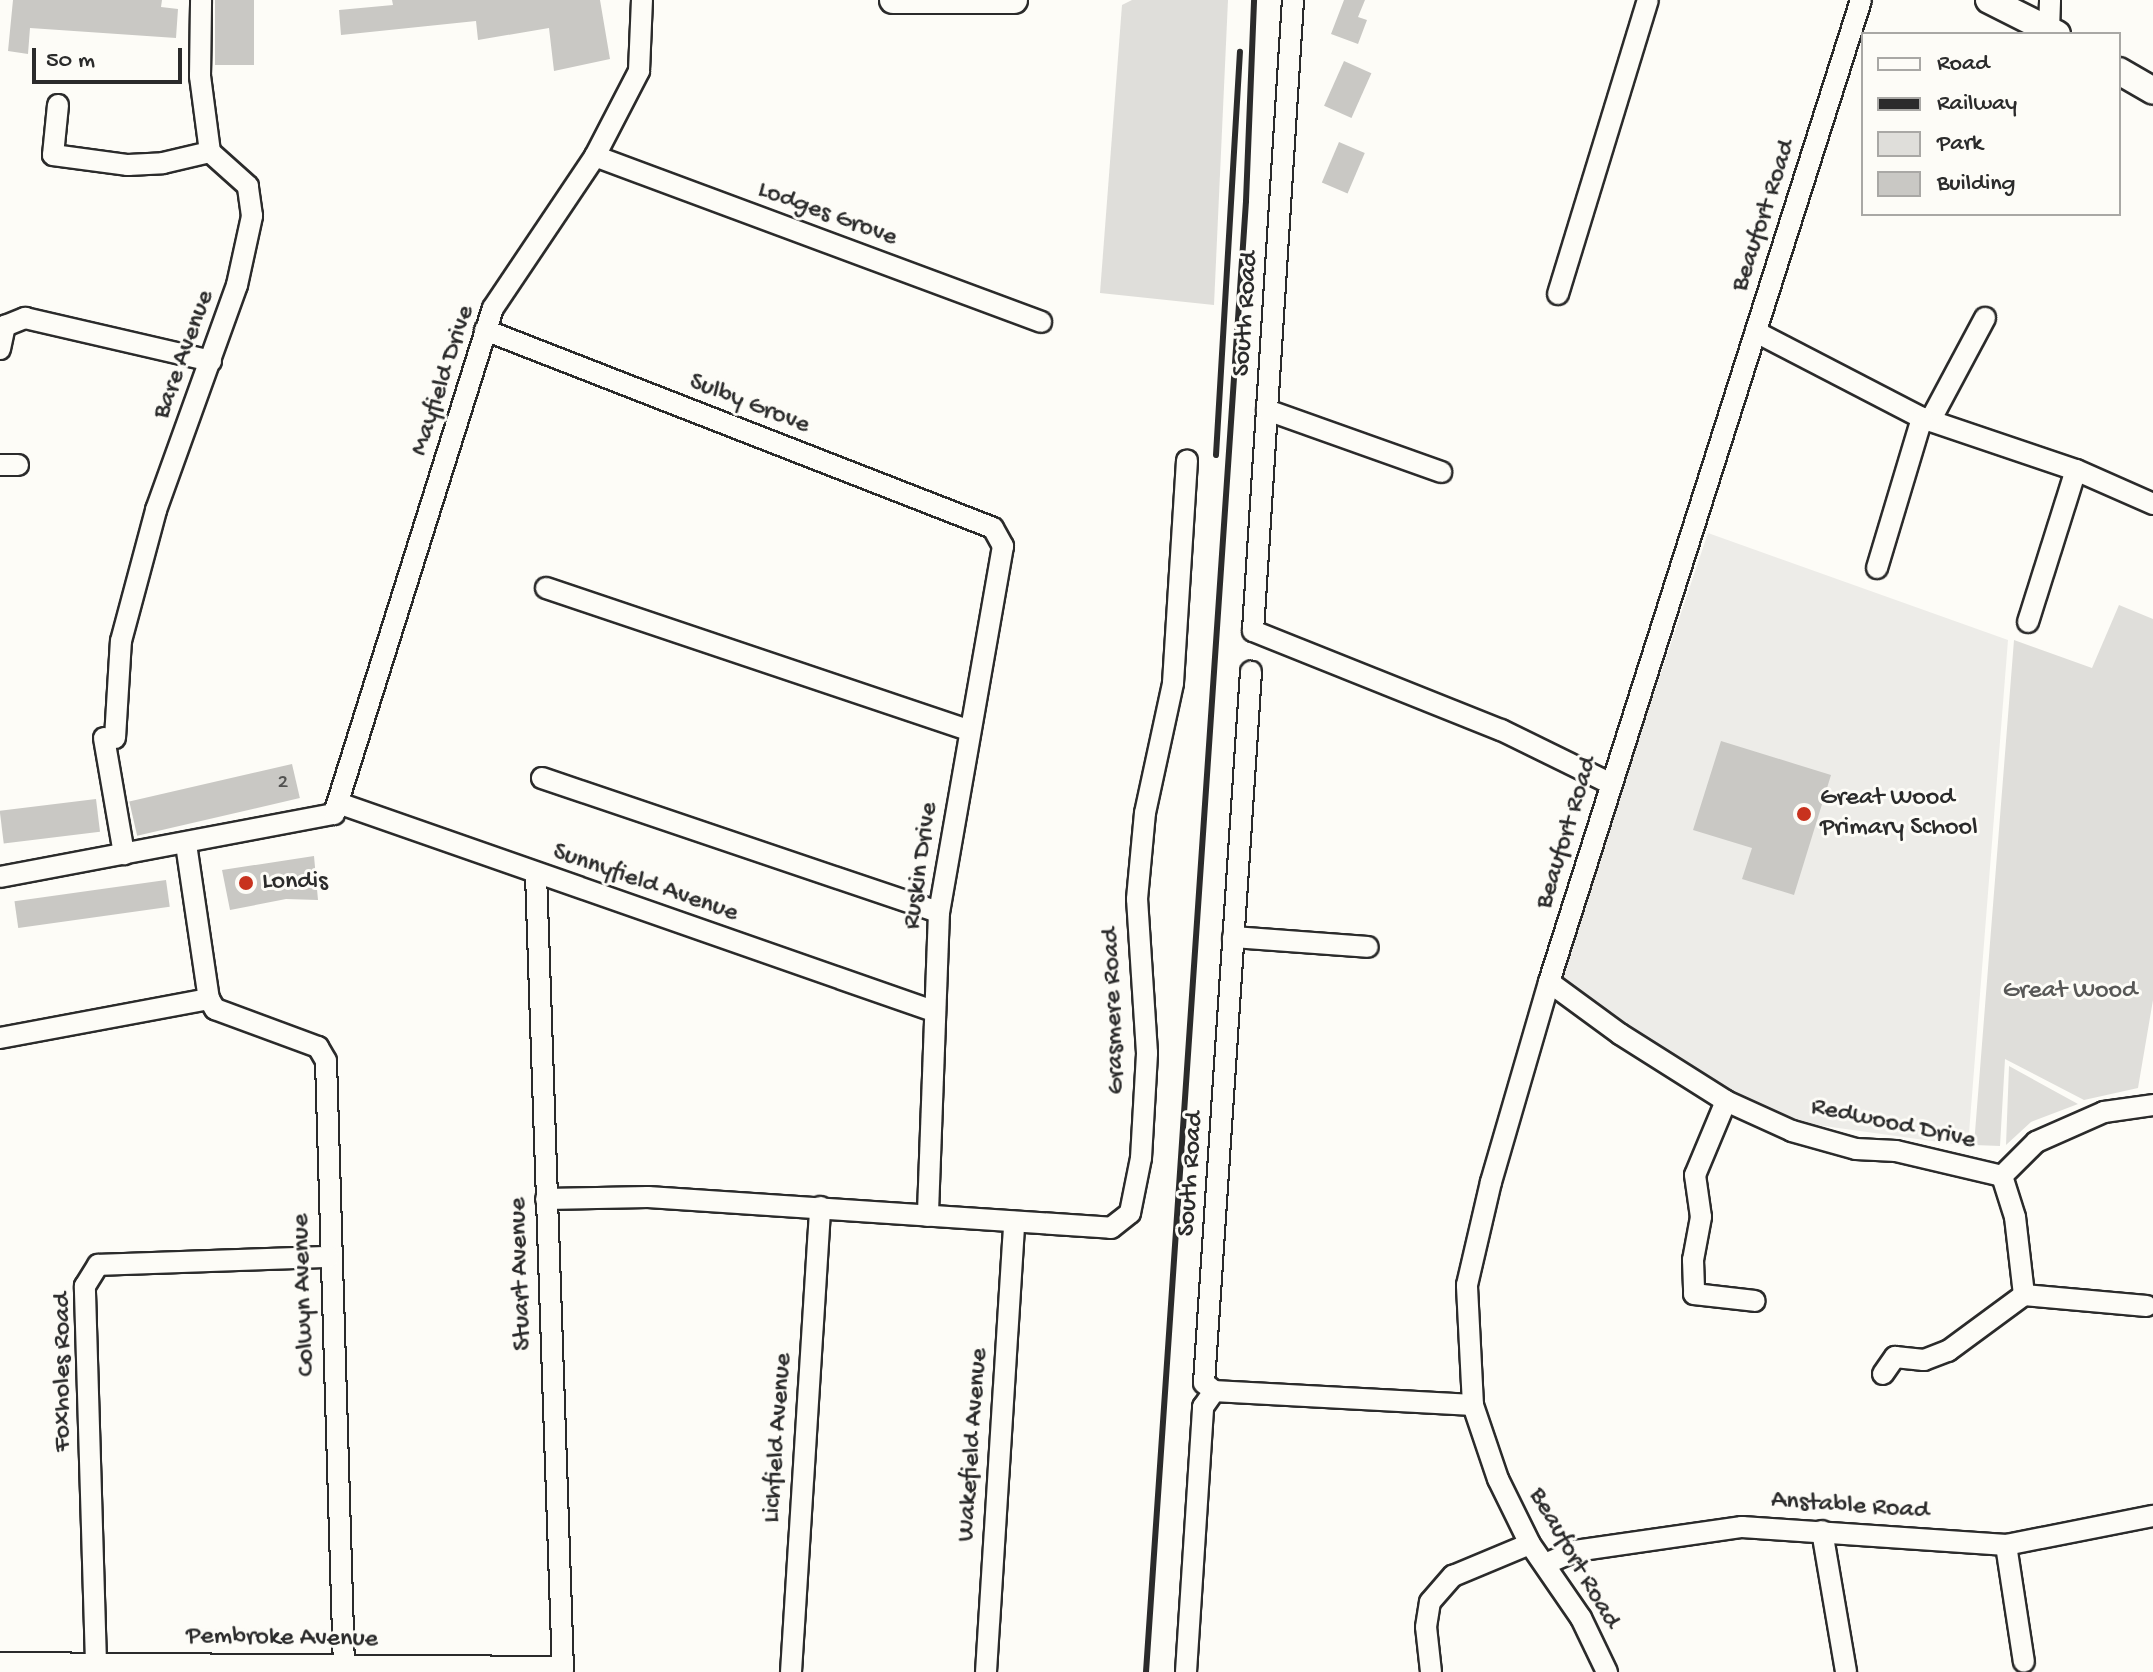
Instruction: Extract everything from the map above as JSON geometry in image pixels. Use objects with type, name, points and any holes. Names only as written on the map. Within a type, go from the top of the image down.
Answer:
[{"type":"main road","points":[[893,0],[1014,0]]},
{"type":"main road","points":[[1989,0],[2053,32]]},
{"type":"main road","points":[[2121,72],[2153,91]]},
{"type":"street","points":[[58,105],[53,155],[128,165],[163,163],[210,152],[200,76],[201,0]]},
{"type":"street","name":"Mayfield Drive","points":[[341,804],[493,308],[595,156],[639,71],[642,0]]},
{"type":"street","name":"South Road","points":[[1293,0],[1253,631],[1501,730],[1611,784]]},
{"type":"street","points":[[1558,294],[1648,0]]},
{"type":"street","name":"Beaufort Road","points":[[1607,1672],[1581,1618],[1530,1544],[1498,1479],[1473,1405],[1467,1285],[1549,982],[1861,0]]},
{"type":"street","points":[[2050,0],[2053,32]]},
{"type":"street","name":"Bare Avenue","points":[[124,854],[110,738],[121,641],[156,510],[237,285],[252,216],[248,186],[210,152]]},
{"type":"street","name":"Lodges Grove","points":[[595,156],[1041,322]]},
{"type":"street","points":[[0,349],[5,326],[25,318],[211,361]]},
{"type":"street","points":[[1877,568],[1926,420],[1985,318]]},
{"type":"street","name":"Sulby Grove","points":[[485,330],[993,528]]},
{"type":"street","points":[[1756,332],[1926,420],[2076,470],[2153,504]]},
{"type":"street","points":[[1267,410],[1441,472]]},
{"type":"street","name":"Grasmere Road","points":[[546,1199],[648,1197],[1111,1228],[1130,1213],[1141,1158],[1147,1053],[1137,899],[1145,813],[1173,683],[1187,460]]},
{"type":"street","points":[[2028,622],[2076,470]]},
{"type":"street","name":"Ruskin Drive","points":[[928,1216],[933,1011],[939,912],[968,730],[1003,546],[993,528]]},
{"type":"street","points":[[546,588],[968,730]]},
{"type":"street","name":"South Road","points":[[1214,1391],[1204,1383],[1251,672]]},
{"type":"street","points":[[542,778],[939,912]]},
{"type":"street","points":[[0,877],[334,814],[341,804]]},
{"type":"street","name":"Sunnyfield Avenue","points":[[341,804],[933,1011]]},
{"type":"street","points":[[0,1038],[209,999],[186,844]]},
{"type":"street","name":"Stuart Avenue","points":[[536,874],[563,1670]]},
{"type":"street","points":[[1233,937],[1368,947]]},
{"type":"street","name":"Redwood Drive","points":[[1549,982],[1620,1034],[1726,1101],[1792,1131],[1856,1149],[1896,1151],[2002,1176],[2015,1217],[2024,1295]]},
{"type":"street","name":"Colwyn Avenue","points":[[209,999],[215,1009],[318,1047],[326,1061],[329,1257],[344,1666]]},
{"type":"street","points":[[1726,1101],[1695,1175],[1701,1217],[1693,1260],[1694,1294],[1755,1301]]},
{"type":"street","points":[[2002,1176],[2036,1142],[2104,1112],[2153,1105]]},
{"type":"street","name":"Lichfield Avenue","points":[[791,1672],[820,1207]]},
{"type":"street","name":"Wakefield Avenue","points":[[986,1672],[1014,1222]]},
{"type":"street","name":"Foxholes Road","points":[[96,1663],[85,1286],[98,1265],[329,1257]]},
{"type":"street","points":[[1889,1357],[1924,1360],[1948,1351],[2024,1295],[2147,1306]]},
{"type":"street","points":[[1186,1672],[1203,1407],[1214,1391],[1473,1405]]},
{"type":"street","name":"Anstable Road","points":[[1545,1564],[1575,1551],[1742,1527],[2006,1545],[2153,1516]]},
{"type":"street","points":[[1822,1531],[1846,1672]]},
{"type":"street","points":[[1431,1672],[1426,1627],[1430,1602],[1453,1576],[1530,1544]]},
{"type":"street","points":[[2006,1545],[2024,1662]]},
{"type":"street","name":"Pembroke Avenue","points":[[0,1663],[563,1670]]},
{"type":"shaded area","name":"Great Wood Primary School","points":[[1708,533],[2008,640],[1968,1146],[1795,1122],[1680,1067],[1555,987]]},
{"type":"green space","points":[[1132,0],[1228,0],[1214,305],[1100,293],[1122,5]]},
{"type":"green space","name":"Great Wood","points":[[2119,605],[2153,619],[2153,1000],[2138,1088],[2084,1100],[2005,1059],[2000,1146],[1974,1145],[2014,640],[2092,668]]},
{"type":"green space","points":[[2009,1066],[2078,1104],[2031,1122],[2006,1145]]},
{"type":"building","points":[[13,0],[162,0],[161,7],[178,9],[176,38],[30,28],[28,54],[8,51]]},
{"type":"building","points":[[215,0],[254,0],[254,65],[215,65]]},
{"type":"building","points":[[392,0],[600,0],[610,59],[554,71],[549,28],[478,40],[476,21],[341,35],[339,10],[393,5]]},
{"type":"building","points":[[1344,0],[1365,0],[1358,17],[1367,20],[1358,44],[1331,34]]},
{"type":"building","points":[[1344,61],[1371,73],[1351,118],[1324,106]]},
{"type":"building","points":[[1339,142],[1365,153],[1348,193],[1322,183]]},
{"type":"building","points":[[1721,741],[1831,775],[1794,895],[1742,879],[1752,848],[1693,830]]},
{"type":"building","points":[[292,764],[300,798],[137,836],[129,802]]},
{"type":"building","points":[[96,799],[100,832],[4,844],[0,811]]},
{"type":"building","points":[[314,856],[318,900],[286,899],[230,910],[222,870]]},
{"type":"building","points":[[166,880],[170,907],[18,928],[14,901]]},
{"type":"railway","points":[[1146,1672],[1246,201],[1254,0]]},
{"type":"railway","points":[[1216,455],[1240,52]]},
{"type":"place","name":"Great Wood Primary School","points":[[1804,814]]},
{"type":"place","name":"Londis","points":[[246,883]]}]
